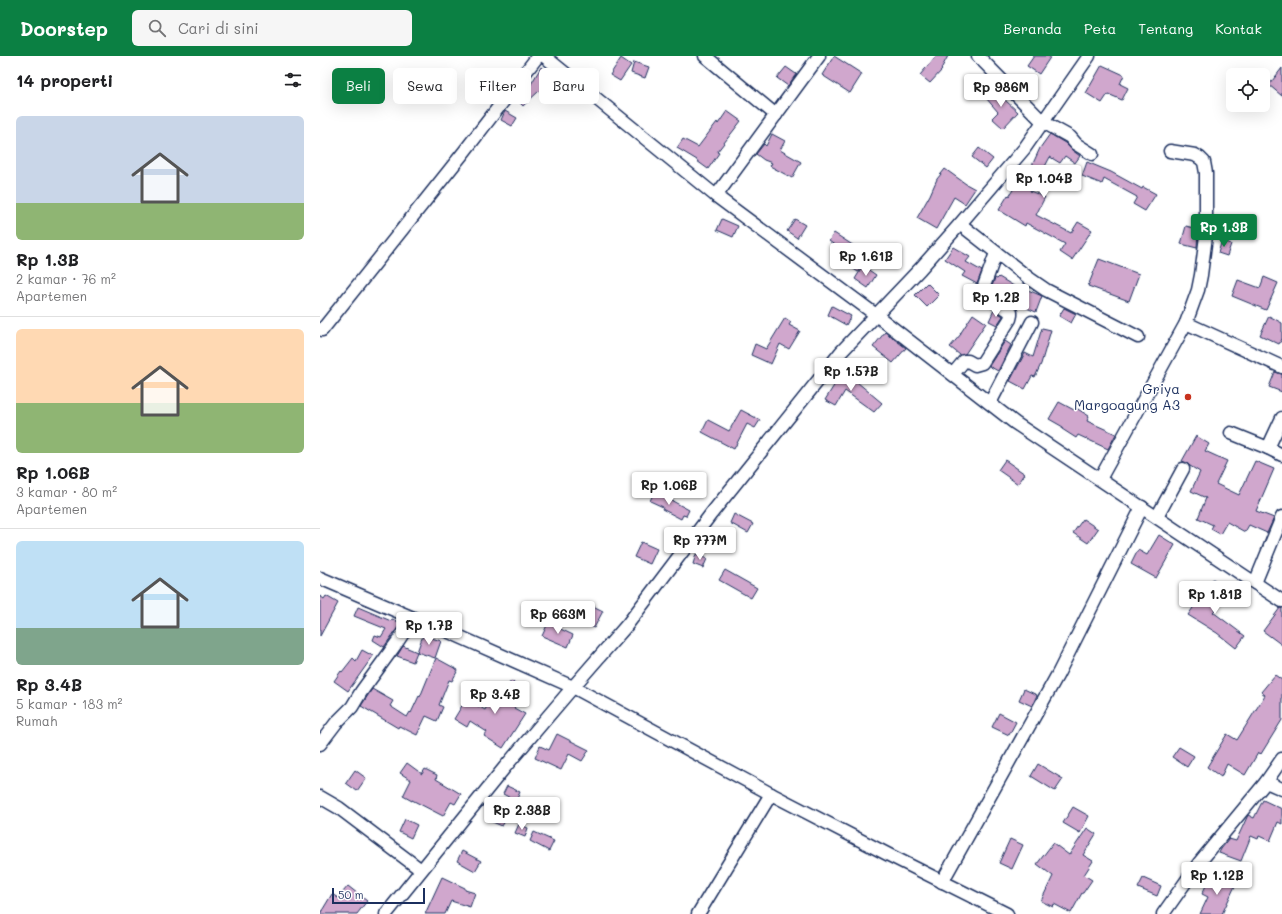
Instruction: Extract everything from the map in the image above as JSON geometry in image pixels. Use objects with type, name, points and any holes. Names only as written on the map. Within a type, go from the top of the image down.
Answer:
[{"type":"street","points":[[321,330],[464,152],[538,56]]},
{"type":"street","points":[[544,56],[716,196],[876,315],[1015,423],[1157,516],[1282,601]]},
{"type":"street","points":[[705,56],[776,115]]},
{"type":"street","points":[[716,196],[819,56]]},
{"type":"street","points":[[978,56],[1043,122],[1070,137],[1076,144],[1092,154]]},
{"type":"street","points":[[386,914],[572,687],[627,626],[711,514],[841,352],[920,269],[1024,149],[1089,56]]},
{"type":"street","points":[[1100,479],[1186,323],[1198,290],[1206,236],[1206,173],[1204,162],[1196,155],[1170,151]]},
{"type":"street","points":[[960,224],[1046,290],[1138,337]]},
{"type":"street","points":[[953,374],[964,361],[968,361],[976,365],[982,363],[1012,315],[1011,312],[989,298],[983,292],[996,253]]},
{"type":"street","points":[[990,404],[1032,322]]},
{"type":"street","points":[[1186,323],[1282,367]]},
{"type":"street","points":[[1268,448],[1282,418]]},
{"type":"street","points":[[1231,433],[1282,455]]},
{"type":"street","points":[[1157,516],[1183,470]]},
{"type":"street","points":[[942,882],[1058,674],[1142,507]]},
{"type":"street","points":[[1255,582],[1282,517]]},
{"type":"street","points":[[320,578],[449,632],[572,687],[771,794],[1007,914]]},
{"type":"street","points":[[320,744],[336,723],[352,706],[413,618]]},
{"type":"street","points":[[1163,914],[1199,863],[1266,782],[1282,759]]},
{"type":"street","points":[[1266,782],[1282,790]]},
{"type":"street","points":[[698,914],[771,794]]},
{"type":"street","points":[[320,797],[339,808],[421,870]]},
{"type":"building","points":[[834,56],[862,74],[850,93],[822,75]]},
{"type":"building","points":[[936,56],[948,56],[941,69],[942,70],[930,83],[920,75]]},
{"type":"building","points":[[1034,56],[1051,56],[1039,74],[1027,66]]},
{"type":"building","points":[[621,58],[631,65],[620,81],[610,75]]},
{"type":"building","points":[[634,62],[649,67],[645,78],[631,73]]},
{"type":"building","points":[[1102,65],[1124,75],[1120,84],[1128,88],[1122,100],[1108,94],[1102,103],[1086,93]]},
{"type":"building","points":[[786,67],[796,74],[788,86],[777,78]]},
{"type":"building","points":[[1282,68],[1282,96],[1270,86],[1270,84]]},
{"type":"building","points":[[539,70],[539,91],[531,98],[531,84]]},
{"type":"building","points":[[996,88],[1006,99],[1005,100],[1018,112],[1003,128],[992,118],[998,112],[986,98]]},
{"type":"building","points":[[505,111],[517,118],[512,126],[501,120]]},
{"type":"building","points":[[727,111],[741,121],[717,152],[719,153],[708,169],[697,160],[677,148],[683,139],[698,147]]},
{"type":"building","points":[[772,134],[785,141],[780,150],[801,162],[792,178],[770,166],[772,163],[764,160],[756,154],[764,144],[766,146]]},
{"type":"building","points":[[1050,134],[1065,143],[1080,156],[1075,163],[1065,156],[1060,163],[1050,157],[1030,191],[1045,197],[1036,215],[1071,233],[1078,222],[1092,230],[1072,260],[1060,252],[1065,244],[1026,223],[1025,226],[999,210],[1027,168],[1030,170],[1040,148]]},
{"type":"building","points":[[979,148],[993,159],[986,168],[972,157]]},
{"type":"building","points":[[1087,162],[1111,172],[1142,189],[1143,187],[1156,194],[1145,211],[1133,204],[1137,197],[1104,179],[1102,184],[1082,176]]},
{"type":"building","points":[[945,169],[975,189],[965,204],[954,197],[936,229],[917,218],[937,179]]},
{"type":"building","points":[[722,219],[738,226],[733,237],[717,230]]},
{"type":"building","points":[[795,219],[805,225],[797,238],[787,231]]},
{"type":"building","points":[[1186,226],[1198,229],[1197,248],[1181,244]]},
{"type":"building","points":[[834,233],[868,255],[858,272],[843,262],[848,255],[829,241]]},
{"type":"building","points":[[1222,240],[1231,244],[1227,256],[1218,253]]},
{"type":"building","points":[[953,247],[970,257],[966,262],[982,271],[977,284],[962,276],[965,272],[945,259]]},
{"type":"building","points":[[1099,259],[1139,274],[1129,301],[1088,286]]},
{"type":"building","points":[[863,266],[876,275],[868,288],[855,279]]},
{"type":"building","points":[[999,277],[1027,294],[1028,290],[1042,296],[1036,312],[1012,302],[1011,303],[991,289],[995,278],[997,279]]},
{"type":"building","points":[[1264,277],[1278,283],[1266,310],[1232,296],[1238,280],[1260,288]]},
{"type":"building","points":[[927,283],[939,295],[927,307],[915,295]]},
{"type":"building","points":[[832,306],[851,316],[846,325],[828,315]]},
{"type":"building","points":[[1064,308],[1076,314],[1071,323],[1059,316]]},
{"type":"building","points":[[994,310],[1003,316],[997,325],[989,321]]},
{"type":"building","points":[[973,314],[986,323],[965,354],[960,355],[950,347],[961,334]]},
{"type":"building","points":[[1269,316],[1282,323],[1282,339],[1279,344],[1260,335]]},
{"type":"building","points":[[785,318],[791,322],[789,325],[800,331],[789,349],[780,344],[771,364],[751,355],[755,344],[766,349]]},
{"type":"building","points":[[1042,328],[1051,330],[1041,364],[1035,377],[1032,376],[1025,389],[1010,381],[1025,353],[1033,357]]},
{"type":"building","points":[[885,332],[906,348],[893,363],[873,347]]},
{"type":"building","points":[[1005,341],[1011,345],[998,371],[989,366]]},
{"type":"building","points":[[838,370],[857,382],[882,403],[874,412],[845,391],[836,406],[825,400],[835,384],[830,381]]},
{"type":"building","points":[[1275,372],[1282,374],[1282,392],[1269,387]]},
{"type":"building","points":[[1059,402],[1074,410],[1076,408],[1089,416],[1087,421],[1116,434],[1108,449],[1078,435],[1076,438],[1062,429],[1063,427],[1049,419]]},
{"type":"building","points":[[741,410],[760,420],[755,428],[747,424],[734,449],[702,432],[708,420],[729,431]]},
{"type":"building","points":[[1196,436],[1209,444],[1205,451],[1227,461],[1216,484],[1239,495],[1255,461],[1274,469],[1256,511],[1274,518],[1267,533],[1249,525],[1245,532],[1227,522],[1220,534],[1211,529],[1213,525],[1198,518],[1206,498],[1191,491],[1200,472],[1182,461]]},
{"type":"building","points":[[1005,460],[1025,474],[1018,484],[998,470]]},
{"type":"building","points":[[654,492],[689,510],[686,516],[683,515],[681,519],[662,509],[663,507],[650,501]]},
{"type":"building","points":[[734,514],[753,524],[748,533],[730,523]]},
{"type":"building","points":[[1083,519],[1098,529],[1088,543],[1073,533]]},
{"type":"building","points":[[1159,535],[1175,545],[1156,578],[1131,564],[1138,550],[1147,555]]},
{"type":"building","points":[[641,542],[657,549],[650,564],[634,557]]},
{"type":"building","points":[[696,554],[707,559],[703,568],[693,564]]},
{"type":"building","points":[[725,570],[757,588],[751,598],[719,580]]},
{"type":"building","points":[[1213,579],[1222,585],[1216,593],[1224,601],[1213,612],[1245,636],[1236,648],[1217,633],[1188,615]]},
{"type":"building","points":[[320,596],[324,599],[326,596],[338,603],[320,636]]},
{"type":"building","points":[[589,604],[603,611],[594,628],[580,621]]},
{"type":"building","points":[[358,607],[391,621],[392,619],[401,623],[384,647],[373,640],[375,635],[381,637],[386,629],[354,616]]},
{"type":"building","points":[[1280,608],[1282,608],[1282,645],[1263,631]]},
{"type":"building","points":[[548,623],[573,635],[568,647],[542,636]]},
{"type":"building","points":[[423,635],[441,641],[435,658],[417,652]]},
{"type":"building","points":[[403,646],[417,652],[413,662],[397,656]]},
{"type":"building","points":[[362,650],[373,656],[348,691],[334,681],[353,658],[356,661]]},
{"type":"building","points":[[436,658],[458,670],[452,681],[449,680],[439,705],[443,707],[437,721],[426,716],[417,735],[399,726],[398,728],[361,706],[372,689],[393,701],[390,706],[407,717],[410,712],[411,713],[419,696],[420,697]]},
{"type":"building","points":[[1275,675],[1282,680],[1282,720],[1261,754],[1258,753],[1245,775],[1227,764],[1221,777],[1207,767],[1227,734],[1237,740],[1265,695],[1261,692]]},
{"type":"building","points":[[511,681],[526,690],[514,708],[525,714],[503,748],[484,736],[487,732],[470,721],[467,727],[454,719],[466,699],[485,710],[493,694],[500,697]]},
{"type":"building","points":[[1024,689],[1037,695],[1032,706],[1019,700]]},
{"type":"building","points":[[999,713],[1016,722],[1009,735],[992,727]]},
{"type":"building","points":[[557,734],[589,750],[582,761],[569,754],[561,770],[535,758],[540,746],[549,750]]},
{"type":"building","points":[[1179,747],[1194,756],[1187,767],[1172,757]]},
{"type":"building","points":[[407,763],[422,774],[425,769],[437,775],[436,779],[461,794],[455,804],[451,802],[443,816],[403,796],[411,780],[400,773]]},
{"type":"building","points":[[1038,764],[1063,779],[1055,791],[1031,776]]},
{"type":"building","points":[[355,770],[366,778],[357,791],[346,783]]},
{"type":"building","points":[[507,786],[520,792],[516,801],[503,794]]},
{"type":"building","points":[[1263,800],[1282,809],[1282,824],[1278,822],[1270,841],[1259,836],[1258,839],[1251,836],[1241,861],[1219,853],[1229,839],[1236,841],[1248,815],[1254,818]]},
{"type":"building","points":[[1073,807],[1089,816],[1080,833],[1063,823]]},
{"type":"building","points":[[495,812],[507,818],[502,826],[490,821]]},
{"type":"building","points":[[405,819],[417,825],[411,838],[399,832]]},
{"type":"building","points":[[519,824],[528,828],[525,837],[515,833]]},
{"type":"building","points":[[1087,828],[1096,834],[1083,855],[1093,861],[1084,875],[1092,880],[1082,893],[1071,913],[1054,904],[1053,907],[1041,901],[1053,876],[1037,864],[1053,843],[1069,855]]},
{"type":"building","points":[[534,832],[554,841],[549,851],[530,841]]},
{"type":"building","points":[[1010,839],[1023,845],[1012,869],[999,863]]},
{"type":"building","points":[[462,851],[481,861],[475,871],[457,861]]},
{"type":"building","points":[[1211,875],[1235,886],[1222,914],[1200,914],[1208,897],[1202,894]]},
{"type":"building","points":[[442,877],[465,888],[465,890],[475,893],[470,907],[451,901],[445,914],[425,914]]},
{"type":"building","points":[[1143,878],[1161,886],[1157,896],[1138,888]]},
{"type":"building","points":[[348,886],[367,901],[357,914],[320,914],[332,894],[338,898]]},
{"type":"place","name":"Griya Margoagung A3","points":[[1188,397]]}]
